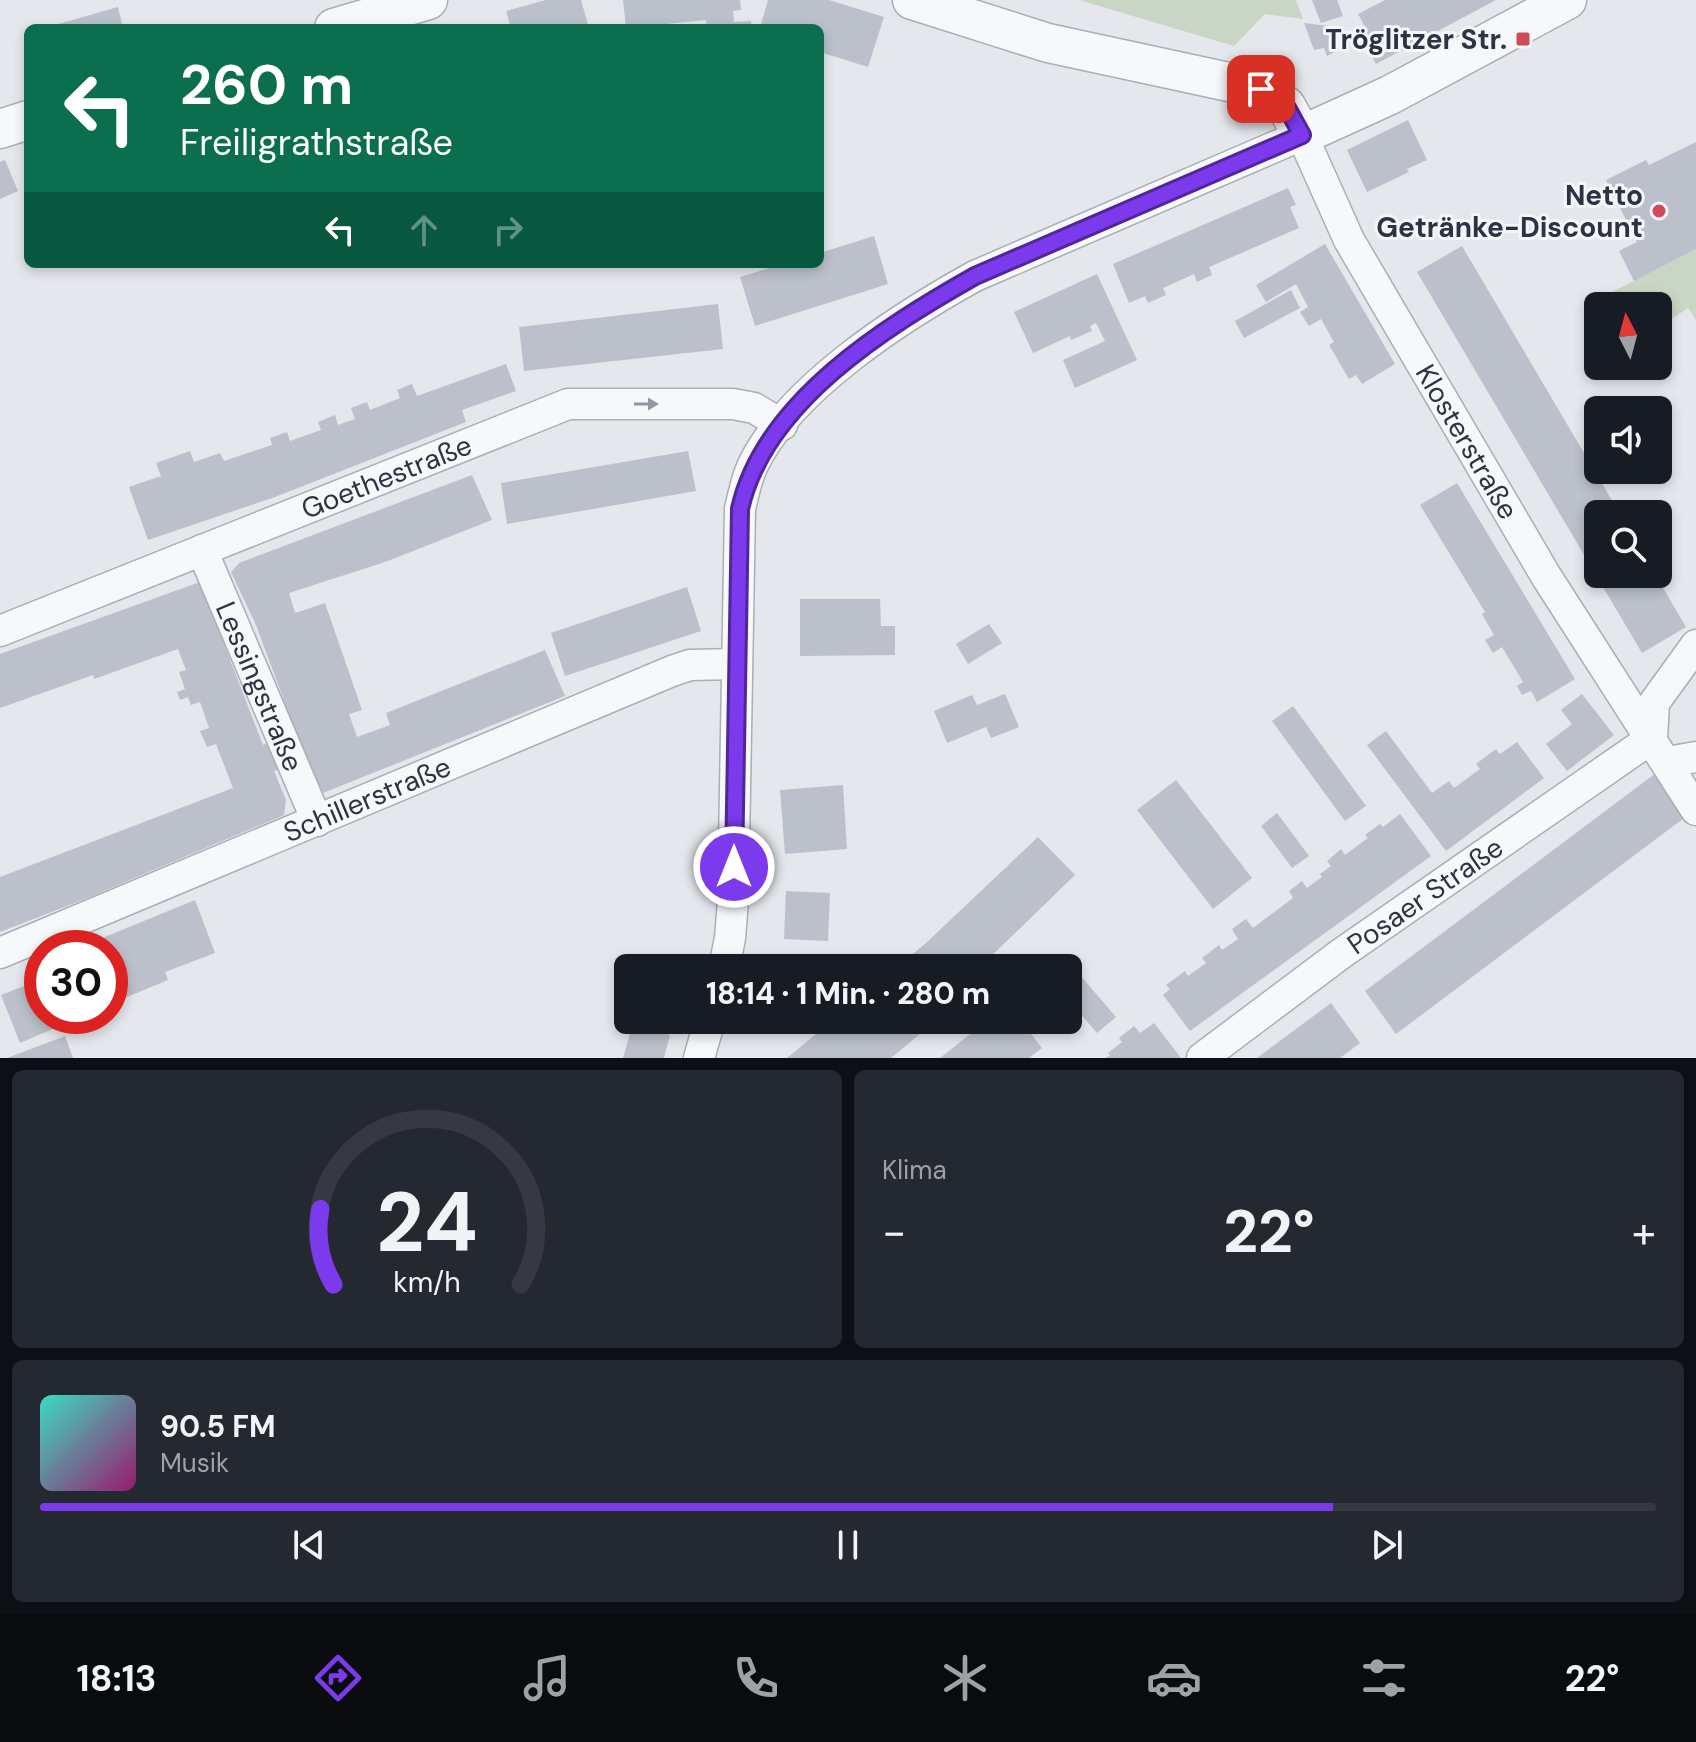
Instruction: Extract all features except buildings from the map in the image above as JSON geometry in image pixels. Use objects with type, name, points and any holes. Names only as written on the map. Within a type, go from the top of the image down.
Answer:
[{"type":"street","points":[[347,24],[428,0]]},
{"type":"street","points":[[912,0],[1048,43],[1261,89],[1286,106],[1302,135]]},
{"type":"street","points":[[727,954],[733,901],[740,509],[753,465],[782,425],[822,379],[924,305],[975,276],[1390,95],[1567,0]]},
{"type":"street","points":[[0,129],[24,121]]},
{"type":"street","name":"Klosterstraße","points":[[1302,135],[1349,240],[1546,576],[1672,753],[1696,810]]},
{"type":"street","name":"Goethestraße","points":[[0,631],[568,404],[733,404],[754,408],[782,425]]},
{"type":"street","name":"Lessingstraße","points":[[202,550],[317,821]]},
{"type":"street","points":[[1672,753],[1654,703],[1696,645]]},
{"type":"street","name":"Schillerstraße","points":[[0,953],[672,671],[690,665],[736,664]]},
{"type":"street","name":"Posaer Straße","points":[[1202,1058],[1342,953],[1672,753]]},
{"type":"street","points":[[699,1058],[706,1034]]},
{"type":"green space","points":[[1079,0],[1296,0],[1303,19],[1265,14],[1234,46]]},
{"type":"green space","points":[[1696,249],[1696,320],[1688,308],[1672,319],[1672,292],[1612,292]]},
{"type":"place","name":"Tröglitzer Str.","points":[[1523,39]]},
{"type":"place","name":"Netto Getränke-Discount","points":[[1659,211]]},
{"type":"route","points":[[734,867],[740,509],[753,465],[770,438],[822,379],[924,305],[975,276],[1302,135],[1286,106],[1261,89]]}]
